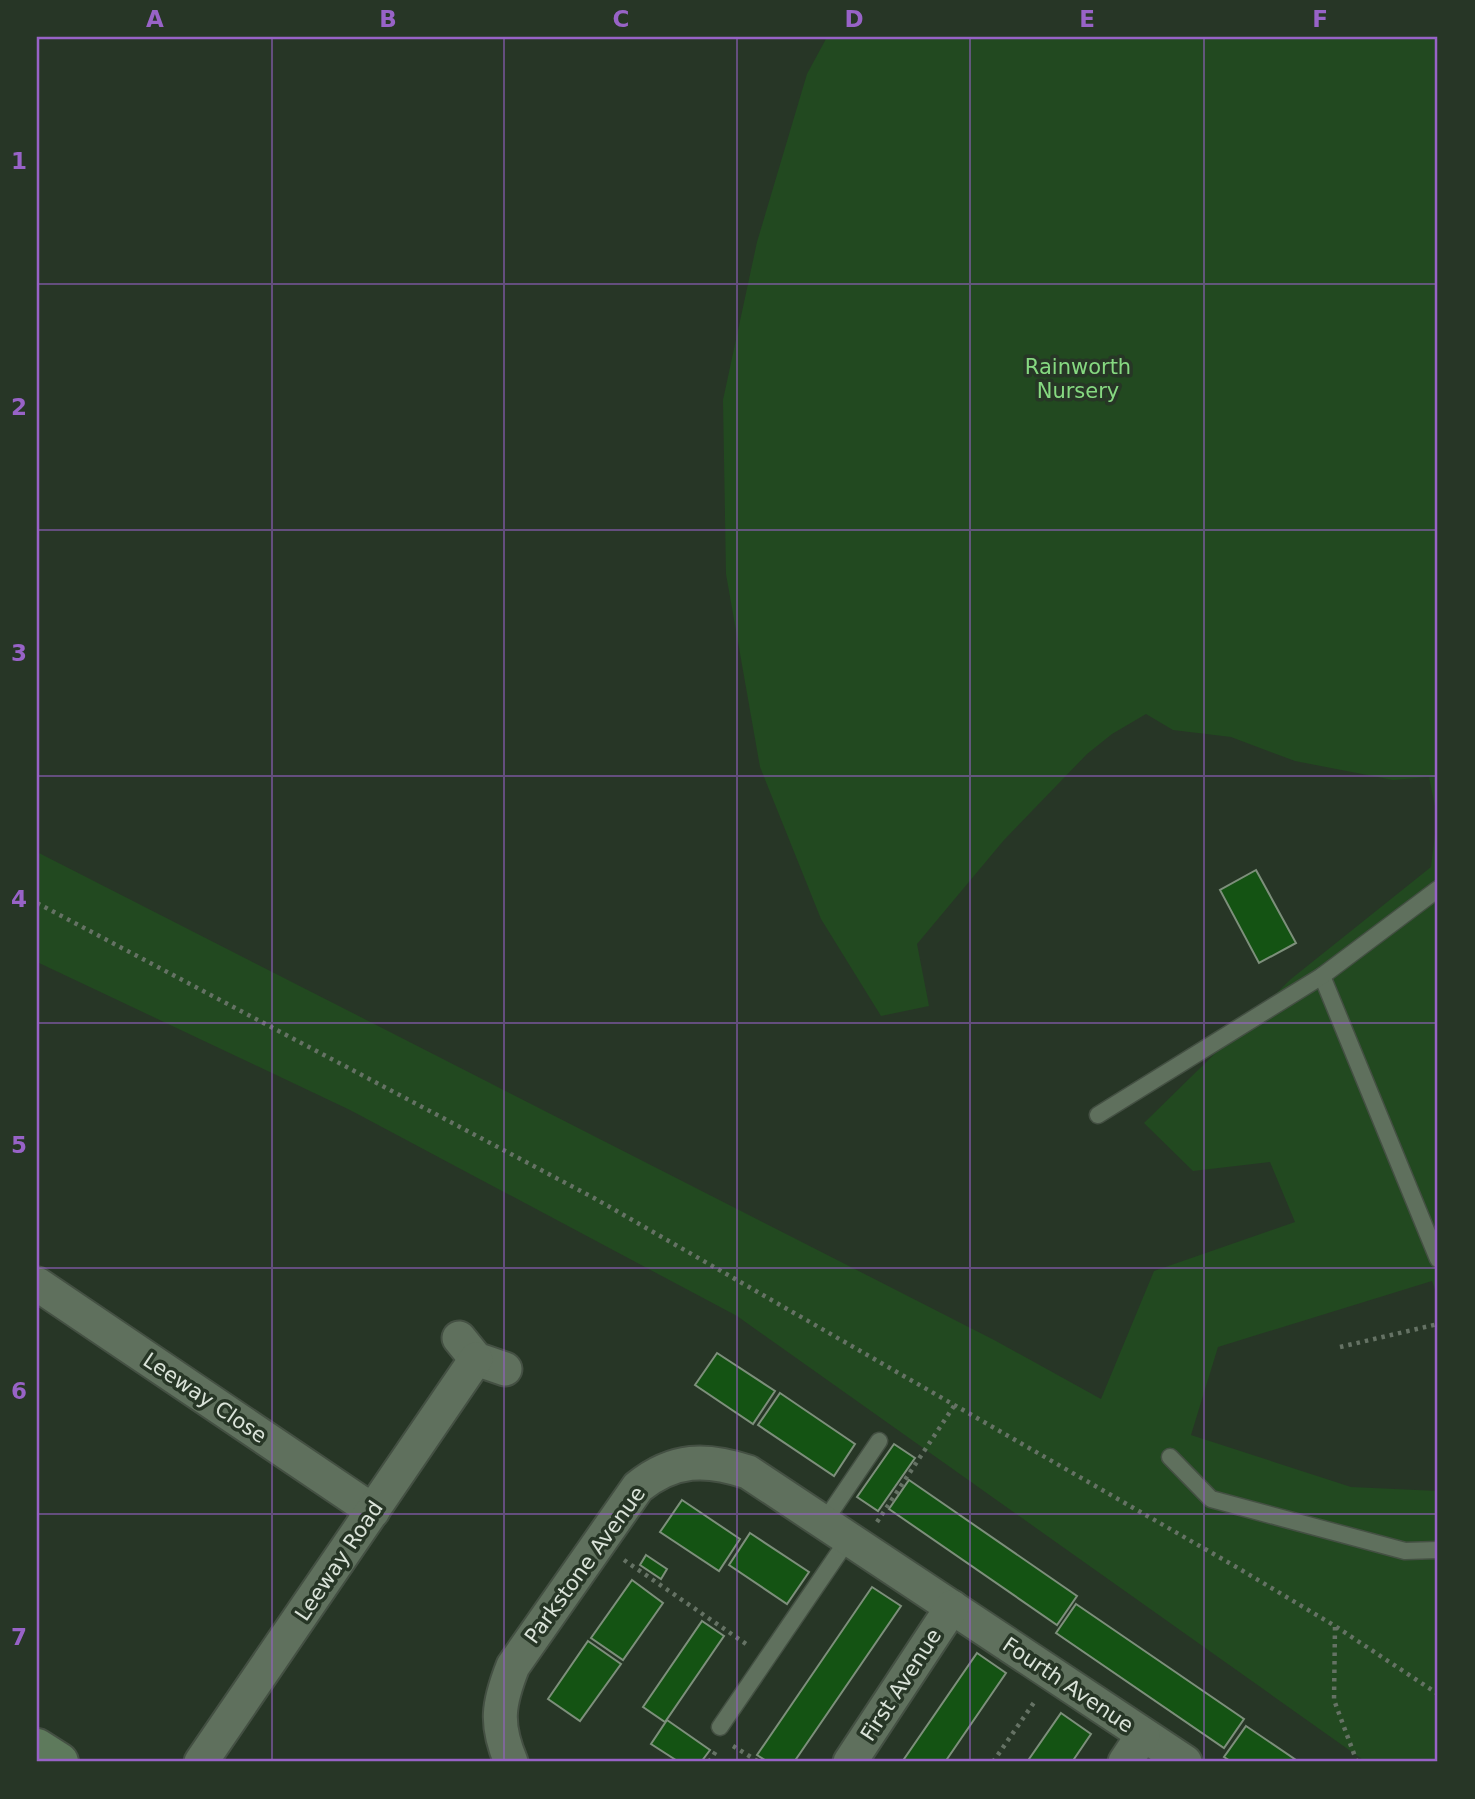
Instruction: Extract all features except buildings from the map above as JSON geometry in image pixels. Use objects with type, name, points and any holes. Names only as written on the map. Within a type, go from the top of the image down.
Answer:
[{"type":"main road","points":[[37,1748],[59,1762]]},
{"type":"street","name":"Leeway Close","points":[[37,1284],[373,1511]]},
{"type":"street","name":"Leeway Road","points":[[201,1762],[480,1355]]},
{"type":"street","name":"Parkstone Avenue","points":[[511,1762],[502,1741],[498,1716],[503,1691],[513,1666],[638,1487],[651,1477],[696,1462],[720,1463],[748,1472],[952,1607]]},
{"type":"street","name":"Fourth Avenue","points":[[952,1607],[1053,1674],[1134,1749],[1185,1762]]},
{"type":"street","name":"First Avenue","points":[[850,1762],[952,1607]]},
{"type":"lane","points":[[1098,1115],[1322,975],[1438,889]]},
{"type":"lane","points":[[1322,975],[1438,1259]]},
{"type":"lane","points":[[722,1733],[844,1535],[879,1441]]},
{"type":"lane","points":[[1170,1457],[1211,1499],[1405,1551],[1438,1550]]},
{"type":"path","points":[[37,903],[594,1198],[1238,1568],[1335,1626],[1438,1695]]},
{"type":"path","points":[[1340,1347],[1438,1324]]},
{"type":"path","points":[[844,1535],[954,1406]]},
{"type":"path","points":[[600,1544],[767,1659]]},
{"type":"path","points":[[1335,1626],[1334,1700],[1357,1762]]},
{"type":"path","points":[[993,1762],[1053,1674]]},
{"type":"path","points":[[722,1733],[759,1762]]},
{"type":"green space","name":"Rainworth Nursery","points":[[827,37],[1438,37],[1438,1298],[1432,1281],[1218,1347],[1191,1435],[1351,1487],[1438,1491],[1438,1762],[1366,1762],[737,1316],[350,1110],[37,962],[37,852],[996,1341],[1101,1399],[1154,1271],[1295,1222],[1270,1162],[1193,1171],[1144,1123],[1291,979],[1431,867],[1437,817],[1429,777],[1393,780],[1295,761],[1231,737],[1173,730],[1146,714],[1112,734],[1087,754],[1004,840],[917,944],[929,1006],[881,1016],[821,919],[760,767],[726,574],[723,400],[757,242],[807,74]]}]
